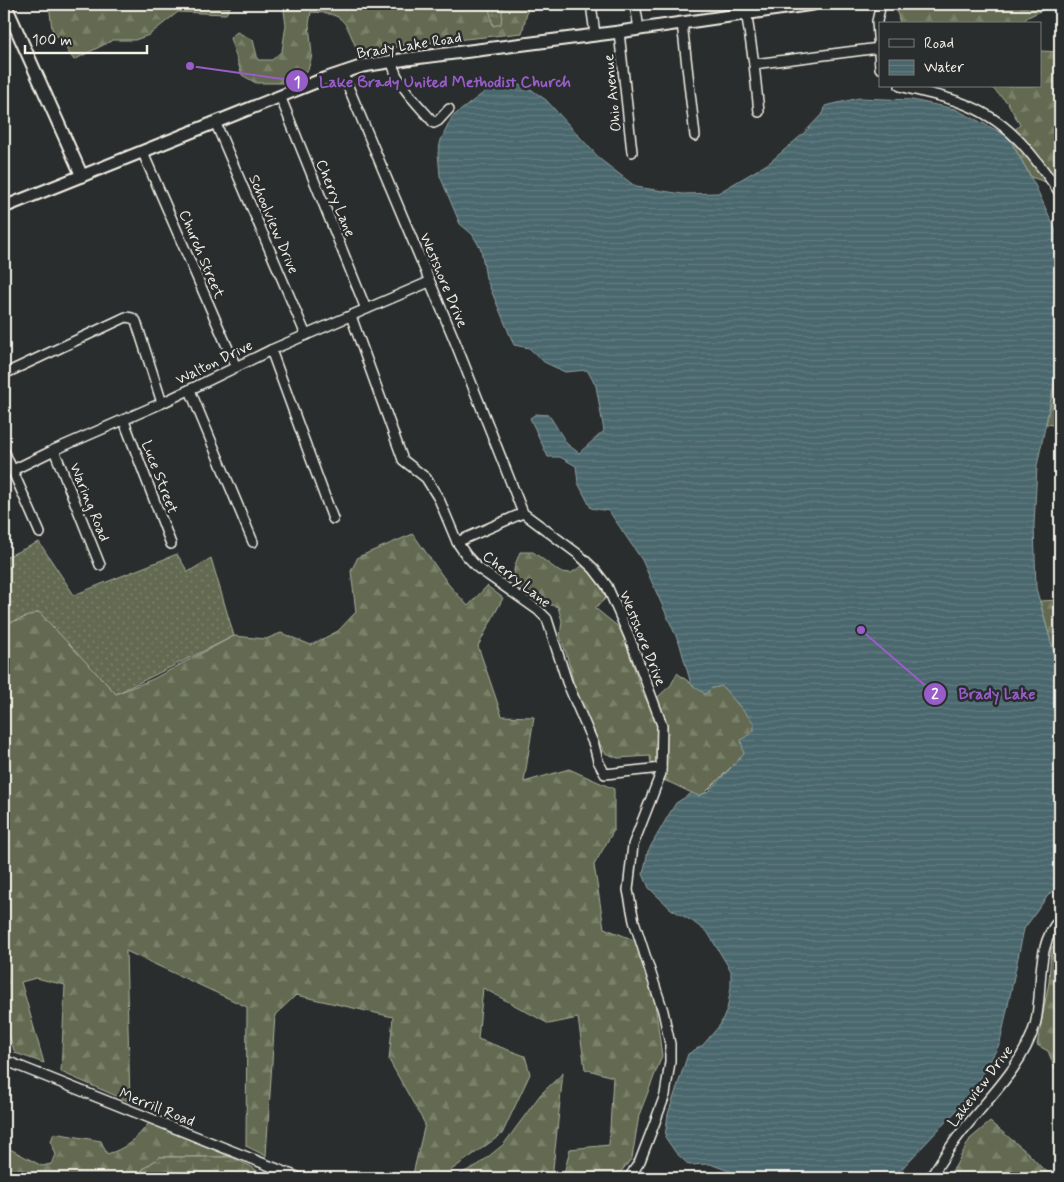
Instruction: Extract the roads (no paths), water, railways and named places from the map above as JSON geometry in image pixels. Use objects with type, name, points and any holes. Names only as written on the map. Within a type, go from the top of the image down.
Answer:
[{"type":"street","points":[[5,4],[82,176]]},
{"type":"street","points":[[591,4],[595,34]]},
{"type":"street","points":[[635,4],[639,29]]},
{"type":"street","name":"Brady Lake Road","points":[[4,208],[216,124],[280,96],[363,66],[682,23],[746,9],[813,4]]},
{"type":"street","points":[[754,64],[879,48],[877,20],[881,4]]},
{"type":"street","points":[[746,9],[759,112]]},
{"type":"street","points":[[682,23],[695,136]]},
{"type":"street","name":"Ohio Avenue","points":[[619,32],[632,152]]},
{"type":"street","points":[[392,61],[394,70],[405,88],[434,122],[438,121],[449,109]]},
{"type":"street","name":"Westshore Drive","points":[[342,72],[454,339],[523,512],[578,554],[594,568],[608,586],[626,627],[662,725],[662,768],[633,845],[628,890],[634,921],[663,1011],[670,1044],[670,1062],[665,1096],[640,1161],[629,1178]]},
{"type":"street","points":[[908,88],[960,102],[990,116],[1023,143],[1060,192]]},
{"type":"street","name":"Cherry Lane","points":[[280,96],[366,309]]},
{"type":"street","name":"Schoolview Drive","points":[[216,124],[306,335]]},
{"type":"street","name":"Church Street","points":[[143,153],[236,367]]},
{"type":"street","name":"Walton Drive","points":[[13,470],[54,450],[124,421],[271,350],[429,282]]},
{"type":"street","name":"Cherry Lane","points":[[351,316],[403,460],[426,478],[439,498],[458,542],[466,555],[478,568],[548,619],[567,682],[594,745],[598,761],[605,774],[662,768]]},
{"type":"street","points":[[4,374],[126,317],[132,318],[136,321],[162,403]]},
{"type":"street","points":[[271,350],[333,519]]},
{"type":"street","points":[[190,390],[253,542]]},
{"type":"street","name":"Luce Street","points":[[124,421],[171,544]]},
{"type":"street","name":"Waring Road","points":[[54,450],[100,565]]},
{"type":"street","points":[[4,452],[40,533]]},
{"type":"street","points":[[458,542],[523,512]]},
{"type":"street","name":"Lakeview Drive","points":[[930,1178],[960,1134],[1013,1069],[1027,1046],[1035,1023],[1047,943],[1054,925],[1060,919]]},
{"type":"street","name":"Merrill Road","points":[[4,1060],[300,1178]]},
{"type":"water","points":[[495,84],[525,85],[546,100],[601,160],[636,187],[683,194],[718,193],[769,163],[803,134],[824,112],[825,106],[859,98],[912,100],[955,109],[1008,136],[1035,185],[1060,240],[1060,355],[1037,466],[1034,525],[1036,588],[1053,650],[1060,663],[1060,884],[1049,894],[1024,929],[1000,1043],[972,1094],[893,1178],[748,1178],[710,1164],[689,1165],[676,1153],[665,1137],[668,1114],[688,1054],[703,1045],[720,1025],[727,1010],[731,987],[731,971],[708,933],[671,909],[649,888],[643,874],[648,851],[676,803],[692,793],[699,796],[708,792],[744,754],[741,740],[754,731],[754,723],[722,686],[712,688],[705,694],[691,684],[680,645],[642,560],[609,511],[591,508],[578,483],[576,466],[560,457],[548,457],[530,418],[536,414],[549,415],[567,444],[579,453],[604,431],[596,386],[587,370],[565,372],[544,362],[529,348],[514,345],[486,278],[481,249],[472,234],[460,224],[440,176],[438,153],[441,140],[452,117]]},
{"type":"place","name":"Lake Brady United Methodist Church","points":[[190,66]]},
{"type":"place","name":"Brady Lake","points":[[861,630]]}]
